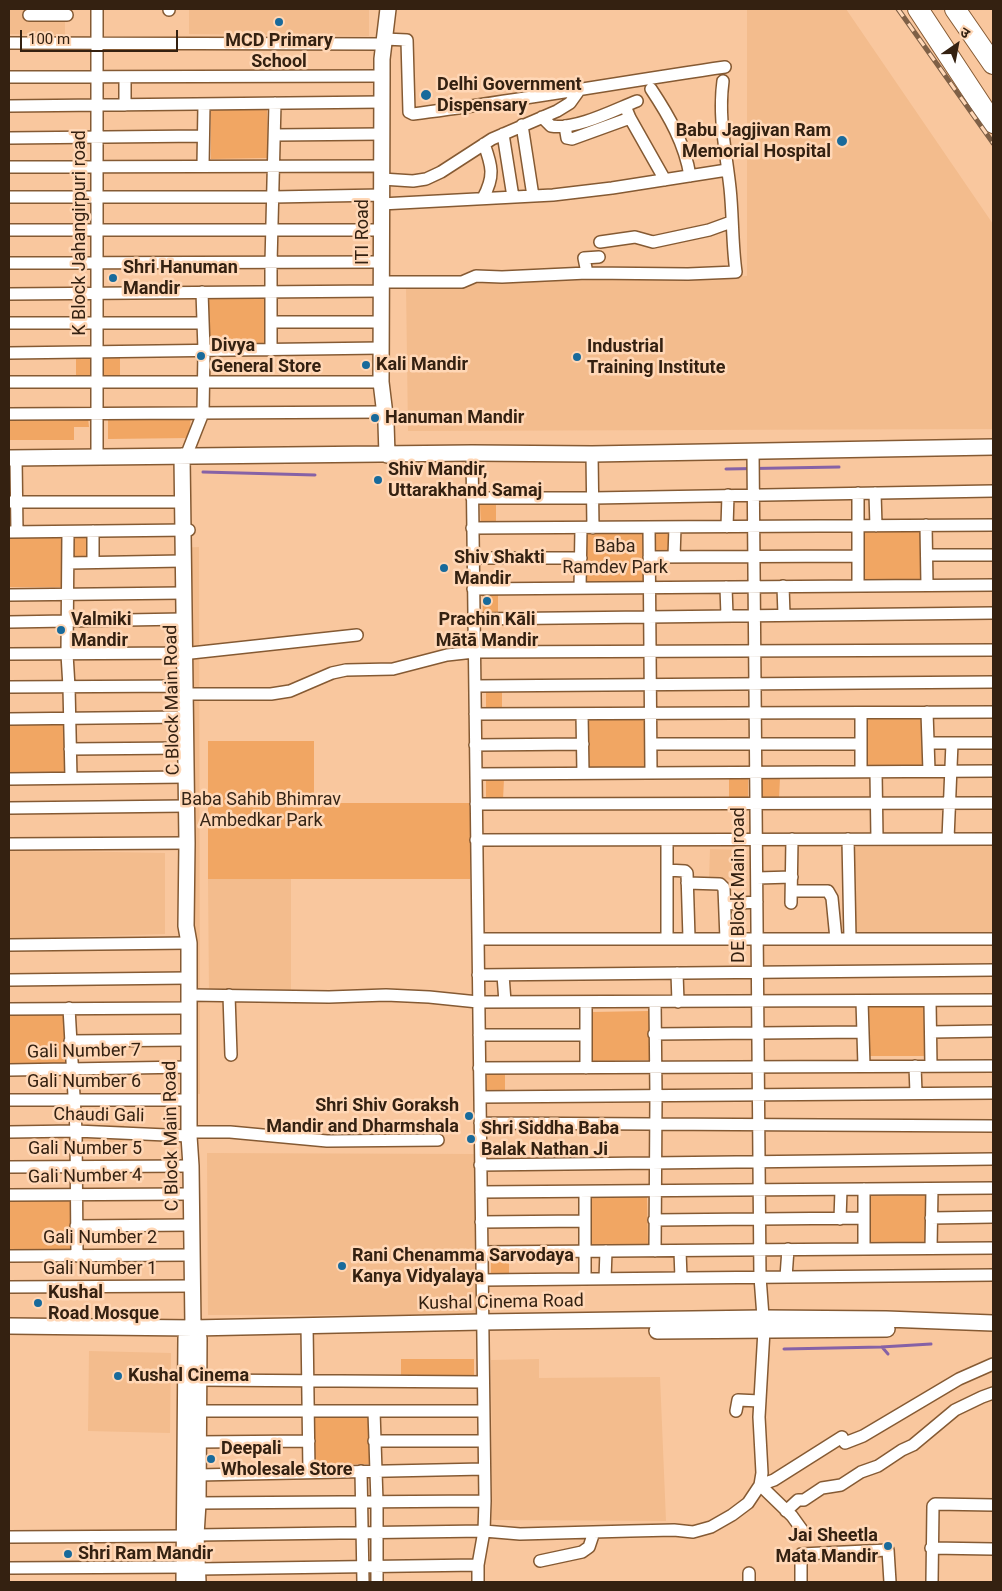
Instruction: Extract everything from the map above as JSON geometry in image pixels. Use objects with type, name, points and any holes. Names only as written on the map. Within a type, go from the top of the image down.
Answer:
[{"type":"highway","points":[[918,9],[993,123]]},
{"type":"highway","points":[[955,9],[993,64]]},
{"type":"street","name":"K Block Jahangirpuri road","points":[[97,9],[97,457]]},
{"type":"street","name":"ITI Road","points":[[387,454],[386,423],[381,382],[381,262],[382,76],[388,9]]},
{"type":"street","points":[[29,16],[67,15]]},
{"type":"street","points":[[9,43],[384,42],[406,40],[409,112],[413,114],[455,110],[725,67]]},
{"type":"street","points":[[9,77],[382,76]]},
{"type":"street","points":[[125,77],[125,104]]},
{"type":"street","points":[[9,294],[271,292],[381,287],[428,282],[462,282],[476,276],[736,272],[730,189],[721,116],[723,81]]},
{"type":"street","points":[[9,197],[273,197],[413,181],[441,172],[484,144],[570,103],[580,89]]},
{"type":"street","points":[[651,89],[667,113],[684,148],[690,176]]},
{"type":"street","points":[[542,117],[551,126],[565,126],[599,116],[637,101]]},
{"type":"street","points":[[9,106],[382,102]]},
{"type":"street","points":[[271,350],[275,103]]},
{"type":"street","points":[[203,166],[204,104]]},
{"type":"street","points":[[625,106],[665,180]]},
{"type":"street","points":[[565,126],[567,138],[572,138],[630,118]]},
{"type":"street","points":[[522,125],[533,196]]},
{"type":"street","points":[[275,135],[382,134]]},
{"type":"street","points":[[503,134],[513,197]]},
{"type":"street","points":[[9,138],[203,136]]},
{"type":"street","points":[[483,198],[489,188],[492,169],[484,144]]},
{"type":"street","points":[[9,167],[274,166],[382,186],[483,198],[533,196],[612,188],[727,170]]},
{"type":"street","points":[[600,242],[635,238],[654,242],[697,233],[731,222]]},
{"type":"street","points":[[9,230],[382,230]]},
{"type":"street","points":[[587,273],[584,258],[599,258]]},
{"type":"street","points":[[9,263],[381,262]]},
{"type":"street","points":[[186,456],[203,413],[204,350],[202,292]]},
{"type":"street","points":[[9,323],[203,322]]},
{"type":"street","points":[[271,322],[381,322]]},
{"type":"street","points":[[9,353],[382,348]]},
{"type":"street","points":[[9,382],[381,382]]},
{"type":"street","points":[[9,414],[384,412]]},
{"type":"street","points":[[186,530],[13,532],[12,458],[472,453],[592,454],[993,447]]},
{"type":"street","name":"DE Block Main road","points":[[753,451],[759,1219],[760,1277],[764,1324],[760,1401],[762,1473],[760,1485]]},
{"type":"street","points":[[472,453],[484,1411],[484,1531],[478,1565],[478,1582]]},
{"type":"street","points":[[580,588],[581,558],[593,498],[592,454]]},
{"type":"street","name":"C Block Main Road","points":[[186,456],[182,502],[186,530],[183,593],[188,653]]},
{"type":"street","name":"C Block Main Road","points":[[186,456],[188,653],[185,717],[186,926],[189,943],[192,1335]]},
{"type":"street","points":[[472,498],[593,498],[993,491]]},
{"type":"street","points":[[858,493],[858,586]]},
{"type":"street","points":[[875,493],[876,526]]},
{"type":"street","points":[[727,527],[728,495]]},
{"type":"street","points":[[13,502],[182,502]]},
{"type":"street","points":[[926,525],[927,585]]},
{"type":"street","points":[[472,528],[993,525]]},
{"type":"street","points":[[649,527],[651,772]]},
{"type":"street","points":[[674,557],[675,527]]},
{"type":"street","points":[[92,531],[93,562]]},
{"type":"street","points":[[68,532],[67,654],[70,687],[71,778]]},
{"type":"street","points":[[927,555],[993,555]]},
{"type":"street","points":[[649,557],[858,556]]},
{"type":"street","points":[[473,558],[581,558]]},
{"type":"street","points":[[68,562],[183,562]]},
{"type":"street","points":[[473,589],[993,585]]},
{"type":"street","points":[[783,586],[784,615]]},
{"type":"street","points":[[726,587],[727,616]]},
{"type":"street","points":[[9,594],[183,593]]},
{"type":"street","points":[[474,619],[993,613]]},
{"type":"street","points":[[9,622],[184,619]]},
{"type":"street","points":[[9,654],[188,653],[357,635]]},
{"type":"street","points":[[9,687],[70,687],[271,694],[290,691],[332,673],[346,670],[393,669],[447,655],[474,652],[993,650]]},
{"type":"street","points":[[474,686],[993,682]]},
{"type":"street","name":"C Block Main Road","points":[[187,692],[195,926],[189,943]]},
{"type":"street","points":[[928,712],[929,771]]},
{"type":"street","points":[[475,714],[993,712]]},
{"type":"street","points":[[861,713],[861,772]]},
{"type":"street","points":[[582,714],[583,773]]},
{"type":"street","points":[[9,719],[185,717]]},
{"type":"street","points":[[948,839],[952,743]]},
{"type":"street","points":[[928,744],[993,743]]},
{"type":"street","points":[[475,745],[583,744]]},
{"type":"street","points":[[651,744],[861,744]]},
{"type":"street","points":[[70,749],[185,748]]},
{"type":"street","points":[[476,774],[993,771]]},
{"type":"street","points":[[876,772],[877,839]]},
{"type":"street","points":[[9,779],[186,777]]},
{"type":"street","points":[[476,804],[993,802]]},
{"type":"street","points":[[9,808],[186,806]]},
{"type":"street","points":[[792,839],[792,903]]},
{"type":"street","points":[[848,839],[850,939]]},
{"type":"street","points":[[476,840],[993,839]]},
{"type":"street","points":[[667,840],[667,939]]},
{"type":"street","points":[[9,844],[186,843]]},
{"type":"street","points":[[667,870],[686,871],[690,938]]},
{"type":"street","points":[[757,878],[792,877]]},
{"type":"street","points":[[687,883],[722,885],[724,888],[726,939]]},
{"type":"street","points":[[792,891],[828,891],[832,898],[836,939]]},
{"type":"street","points":[[725,904],[757,902]]},
{"type":"street","points":[[478,939],[993,939]]},
{"type":"street","points":[[9,945],[189,943]]},
{"type":"street","points":[[478,975],[993,970]]},
{"type":"street","points":[[677,973],[678,1002]]},
{"type":"street","points":[[503,975],[504,1002]]},
{"type":"street","points":[[9,980],[188,978]]},
{"type":"street","points":[[229,995],[231,1054]]},
{"type":"street","points":[[9,1009],[69,1008],[189,1001],[229,995],[329,997],[386,995],[478,1002],[993,1000]]},
{"type":"street","points":[[930,1000],[931,1066]]},
{"type":"street","points":[[862,1001],[864,1066]]},
{"type":"street","points":[[586,1002],[586,1068]]},
{"type":"street","points":[[655,1002],[655,1251]]},
{"type":"street","points":[[69,1008],[76,1131],[75,1195],[77,1256]]},
{"type":"street","points":[[931,1032],[993,1031]]},
{"type":"street","points":[[654,1034],[863,1032]]},
{"type":"street","points":[[479,1035],[586,1035]]},
{"type":"street","points":[[70,1041],[189,1040]]},
{"type":"street","points":[[915,1066],[916,1093]]},
{"type":"street","points":[[479,1068],[993,1066]]},
{"type":"street","name":"Gali Number 7","points":[[9,1070],[189,1067]]},
{"type":"street","points":[[480,1097],[993,1093]]},
{"type":"street","name":"Gali Number 6","points":[[9,1100],[190,1100]]},
{"type":"street","points":[[480,1123],[993,1126]]},
{"type":"street","name":"Chaudi Gali","points":[[9,1132],[76,1131],[189,1134],[230,1132],[327,1141],[438,1140]]},
{"type":"street","points":[[480,1164],[993,1158]]},
{"type":"street","name":"Gali Number 5","points":[[9,1167],[191,1166]]},
{"type":"street","points":[[481,1192],[993,1188]]},
{"type":"street","points":[[864,1189],[864,1249]]},
{"type":"street","points":[[931,1248],[932,1189]]},
{"type":"street","points":[[840,1219],[841,1190]]},
{"type":"street","points":[[585,1192],[585,1278]]},
{"type":"street","name":"Gali Number 4","points":[[9,1196],[191,1194]]},
{"type":"street","points":[[931,1218],[993,1217]]},
{"type":"street","points":[[654,1220],[864,1218]]},
{"type":"street","points":[[481,1222],[584,1221]]},
{"type":"street","points":[[76,1226],[192,1225]]},
{"type":"street","points":[[482,1252],[993,1248]]},
{"type":"street","points":[[680,1250],[681,1278]]},
{"type":"street","points":[[786,1277],[788,1250]]},
{"type":"street","points":[[605,1278],[606,1251]]},
{"type":"street","name":"Gali Number 2","points":[[9,1256],[192,1255]]},
{"type":"street","points":[[482,1280],[993,1275]]},
{"type":"street","name":"Gali Number 1","points":[[9,1286],[192,1286]]},
{"type":"street","name":"Kushal Cinema Road","points":[[9,1326],[41,1332],[192,1335],[406,1328],[993,1323]]},
{"type":"street","name":"Kushal Cinema Road","points":[[886,1324],[993,1332]]},
{"type":"street","points":[[307,1331],[309,1472]]},
{"type":"street","name":"Kushal Cinema Road","points":[[9,1337],[41,1332]]},
{"type":"street","points":[[190,1536],[198,1503],[198,1475],[191,1441],[198,1411],[198,1380],[192,1335]]},
{"type":"street","points":[[184,1582],[193,1573],[190,1536],[192,1335]]},
{"type":"street","points":[[9,1537],[484,1531],[520,1534],[674,1530],[693,1532],[711,1528],[748,1503],[760,1485],[774,1480],[842,1437],[845,1443],[863,1436],[947,1386],[993,1364]]},
{"type":"street","points":[[198,1380],[483,1382]]},
{"type":"street","points":[[786,1511],[798,1500],[804,1500],[822,1488],[841,1484],[861,1472],[878,1466],[913,1445],[955,1410],[993,1393]]},
{"type":"street","points":[[736,1411],[738,1400],[760,1401]]},
{"type":"street","points":[[198,1411],[484,1411]]},
{"type":"street","points":[[374,1411],[377,1582]]},
{"type":"street","points":[[374,1441],[484,1440]]},
{"type":"street","points":[[191,1441],[308,1441]]},
{"type":"street","points":[[198,1475],[484,1468]]},
{"type":"street","points":[[361,1472],[364,1582]]},
{"type":"street","points":[[760,1485],[786,1511],[805,1534]]},
{"type":"street","points":[[198,1503],[484,1501]]},
{"type":"street","points":[[932,1582],[933,1506],[935,1504],[993,1505]]},
{"type":"street","points":[[540,1561],[582,1552],[589,1547],[594,1532]]},
{"type":"street","points":[[931,1548],[993,1549]]},
{"type":"street","points":[[801,1582],[801,1554],[888,1550],[890,1582]]},
{"type":"street","points":[[9,1568],[193,1573],[478,1565]]},
{"type":"shaded area","points":[[9,9],[65,9],[65,35],[9,34]]},
{"type":"shaded area","name":"MCD Primary School","points":[[189,9],[369,9],[369,36],[189,34]]},
{"type":"shaded area","name":"Babu Jagjivan Ram Memorial Hospital","points":[[747,9],[846,9],[993,224],[993,429],[408,431],[406,285],[747,276]]},
{"type":"shaded area","points":[[199,547],[200,1094],[181,1093],[178,548]]},
{"type":"shaded area","points":[[993,845],[993,934],[852,936],[854,847]]},
{"type":"shaded area","points":[[710,849],[745,850],[745,880],[709,879]]},
{"type":"shaded area","points":[[9,850],[165,853],[165,934],[9,939]]},
{"type":"shaded area","points":[[208,879],[291,879],[291,994],[209,993]]},
{"type":"shaded area","points":[[55,1124],[124,1125],[124,1142],[55,1141]]},
{"type":"shaded area","name":"Rani Chenamma Sarvodaya Kanya Vidyalaya","points":[[207,1153],[475,1154],[476,1315],[208,1315]]},
{"type":"shaded area","points":[[89,1351],[171,1353],[170,1433],[88,1431]]},
{"type":"shaded area","points":[[539,1359],[539,1378],[660,1377],[666,1521],[492,1520],[491,1360]]},
{"type":"green space","points":[[211,109],[267,109],[268,158],[211,159]]},
{"type":"green space","points":[[206,296],[267,296],[267,345],[207,346]]},
{"type":"green space","points":[[76,357],[92,357],[92,378],[76,378]]},
{"type":"green space","points":[[103,358],[120,358],[120,379],[103,379]]},
{"type":"green space","points":[[191,417],[189,438],[108,439],[108,418]]},
{"type":"green space","points":[[9,418],[88,418],[89,427],[74,427],[74,440],[9,440]]},
{"type":"green space","points":[[480,504],[496,504],[496,526],[481,526]]},
{"type":"green space","points":[[865,531],[921,531],[922,580],[865,581]]},
{"type":"green space","name":"Baba Ramdev Park","points":[[643,532],[644,581],[587,582],[587,533]]},
{"type":"green space","points":[[654,533],[671,533],[671,553],[654,553]]},
{"type":"green space","points":[[71,535],[89,535],[89,560],[71,560]]},
{"type":"green space","points":[[62,537],[63,587],[9,587],[9,538]]},
{"type":"green space","points":[[482,592],[498,592],[498,615],[483,615]]},
{"type":"green space","points":[[486,689],[502,689],[502,711],[486,711]]},
{"type":"green space","points":[[922,718],[923,767],[866,768],[866,719]]},
{"type":"green space","points":[[644,719],[644,768],[588,769],[587,720]]},
{"type":"green space","points":[[64,723],[65,773],[9,773],[9,724]]},
{"type":"green space","name":"Baba Sahib Bhimrav Ambedkar Park","points":[[208,741],[314,741],[314,803],[470,803],[470,879],[208,879]]},
{"type":"green space","points":[[729,777],[748,777],[748,798],[729,798]]},
{"type":"green space","points":[[486,778],[504,779],[503,800],[486,799]]},
{"type":"green space","points":[[760,778],[780,778],[779,799],[760,799]]},
{"type":"green space","points":[[869,1007],[926,1007],[926,1056],[870,1056]]},
{"type":"green space","points":[[649,1011],[649,1060],[593,1061],[592,1012]]},
{"type":"green space","points":[[67,1014],[67,1063],[9,1064],[9,1015]]},
{"type":"green space","points":[[487,1073],[505,1073],[505,1092],[487,1092]]},
{"type":"green space","points":[[927,1195],[928,1244],[871,1245],[871,1196]]},
{"type":"green space","points":[[647,1196],[648,1245],[592,1246],[591,1197]]},
{"type":"green space","points":[[9,1198],[72,1198],[71,1252],[9,1254]]},
{"type":"green space","points":[[491,1257],[509,1257],[509,1276],[491,1276]]},
{"type":"green space","points":[[401,1359],[474,1359],[474,1378],[401,1378]]},
{"type":"green space","points":[[314,1415],[370,1415],[371,1464],[315,1465]]},
{"type":"waterway","points":[[726,469],[839,467]]},
{"type":"waterway","points":[[203,472],[315,475]]},
{"type":"waterway","points":[[784,1349],[931,1344]]},
{"type":"waterway","points":[[882,1347],[888,1354]]},
{"type":"railway","points":[[898,9],[993,143]]},
{"type":"place","name":"MCD Primary School","points":[[279,22]]},
{"type":"place","name":"Delhi Government Dispensary","points":[[426,95]]},
{"type":"place","name":"Babu Jagjivan Ram Memorial Hospital","points":[[842,141]]},
{"type":"place","name":"Shri Hanuman Mandir","points":[[113,278]]},
{"type":"place","name":"Divya General Store","points":[[201,356]]},
{"type":"place","name":"Industrial Training Institute","points":[[577,357]]},
{"type":"place","name":"Kali Mandir","points":[[366,365]]},
{"type":"place","name":"Hanuman Mandir","points":[[375,418]]},
{"type":"place","name":"Shiv Mandir, Uttarakhand Samaj","points":[[378,480]]},
{"type":"place","name":"Shiv Shakti Mandir","points":[[444,568]]},
{"type":"place","name":"Prachin Kāli Mātā Mandir","points":[[487,601]]},
{"type":"place","name":"Valmiki Mandir","points":[[61,630]]},
{"type":"place","name":"Shri Shiv Goraksh Mandir and Dharmshala","points":[[469,1116]]},
{"type":"place","name":"Shri Siddha Baba Balak Nathan Ji","points":[[471,1139]]},
{"type":"place","name":"Rani Chenamma Sarvodaya Kanya Vidyalaya","points":[[342,1266]]},
{"type":"place","name":"Kushal Road Mosque","points":[[38,1303]]},
{"type":"place","name":"Kushal Cinema","points":[[118,1376]]},
{"type":"place","name":"Deepali Wholesale Store","points":[[211,1459]]},
{"type":"place","name":"Jai Sheetla Mata Mandir","points":[[888,1546]]},
{"type":"place","name":"Shri Ram Mandir","points":[[68,1554]]}]
